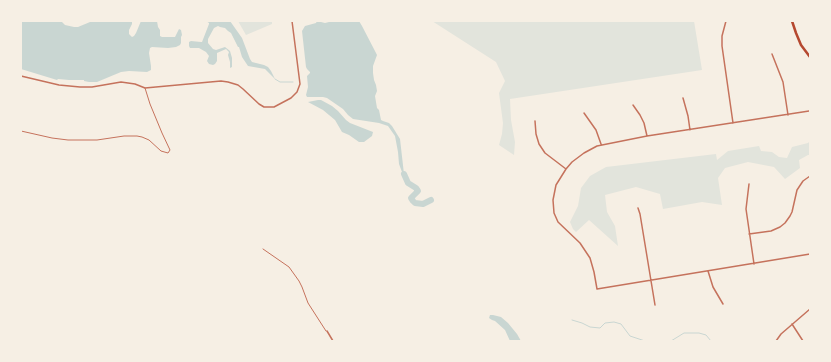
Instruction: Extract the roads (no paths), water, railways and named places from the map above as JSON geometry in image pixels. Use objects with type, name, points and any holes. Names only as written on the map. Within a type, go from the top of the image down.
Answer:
[{"type":"main road","points":[[792,21],[801,45],[810,57]]},
{"type":"street","points":[[21,76],[66,86],[92,87],[121,82],[135,84],[145,88],[221,81],[238,85],[264,107],[274,107],[294,95],[300,84],[292,21]]},
{"type":"street","points":[[726,21],[722,36],[722,46],[733,123]]},
{"type":"street","points":[[772,54],[783,82],[788,114]]},
{"type":"street","points":[[683,98],[690,130]]},
{"type":"street","points":[[633,105],[644,124],[647,136]]},
{"type":"street","points":[[809,111],[601,144],[584,153],[572,162],[556,185],[552,200],[554,213],[558,222],[580,243],[590,258],[597,289],[810,254]]},
{"type":"street","points":[[584,113],[596,130],[601,144]]},
{"type":"street","points":[[535,121],[536,134],[539,144],[546,153],[566,169]]},
{"type":"street","points":[[749,234],[771,231],[780,227],[792,212],[799,186],[810,176]]},
{"type":"street","points":[[749,184],[746,209],[754,264]]},
{"type":"street","points":[[638,208],[655,305]]},
{"type":"street","points":[[708,271],[713,287],[723,304]]},
{"type":"street","points":[[776,341],[781,334],[810,309]]},
{"type":"street","points":[[792,324],[803,341]]},
{"type":"street","points":[[327,331],[333,341]]},
{"type":"lane","points":[[21,131],[68,140],[97,140],[124,136],[137,136],[148,140],[161,151],[168,153],[170,150],[156,119],[145,88]]},
{"type":"lane","points":[[263,249],[289,267],[299,281],[308,303],[327,331]]},
{"type":"waterway","points":[[275,79],[280,82],[293,82]]},
{"type":"waterway","points":[[404,174],[408,183],[418,191],[411,198],[415,203],[423,204],[431,200]]},
{"type":"waterway","points":[[572,320],[590,327],[600,328],[605,323],[614,322],[621,324],[630,336],[645,341]]},
{"type":"waterway","points":[[671,341],[684,333],[699,333],[706,335],[711,341]]}]
